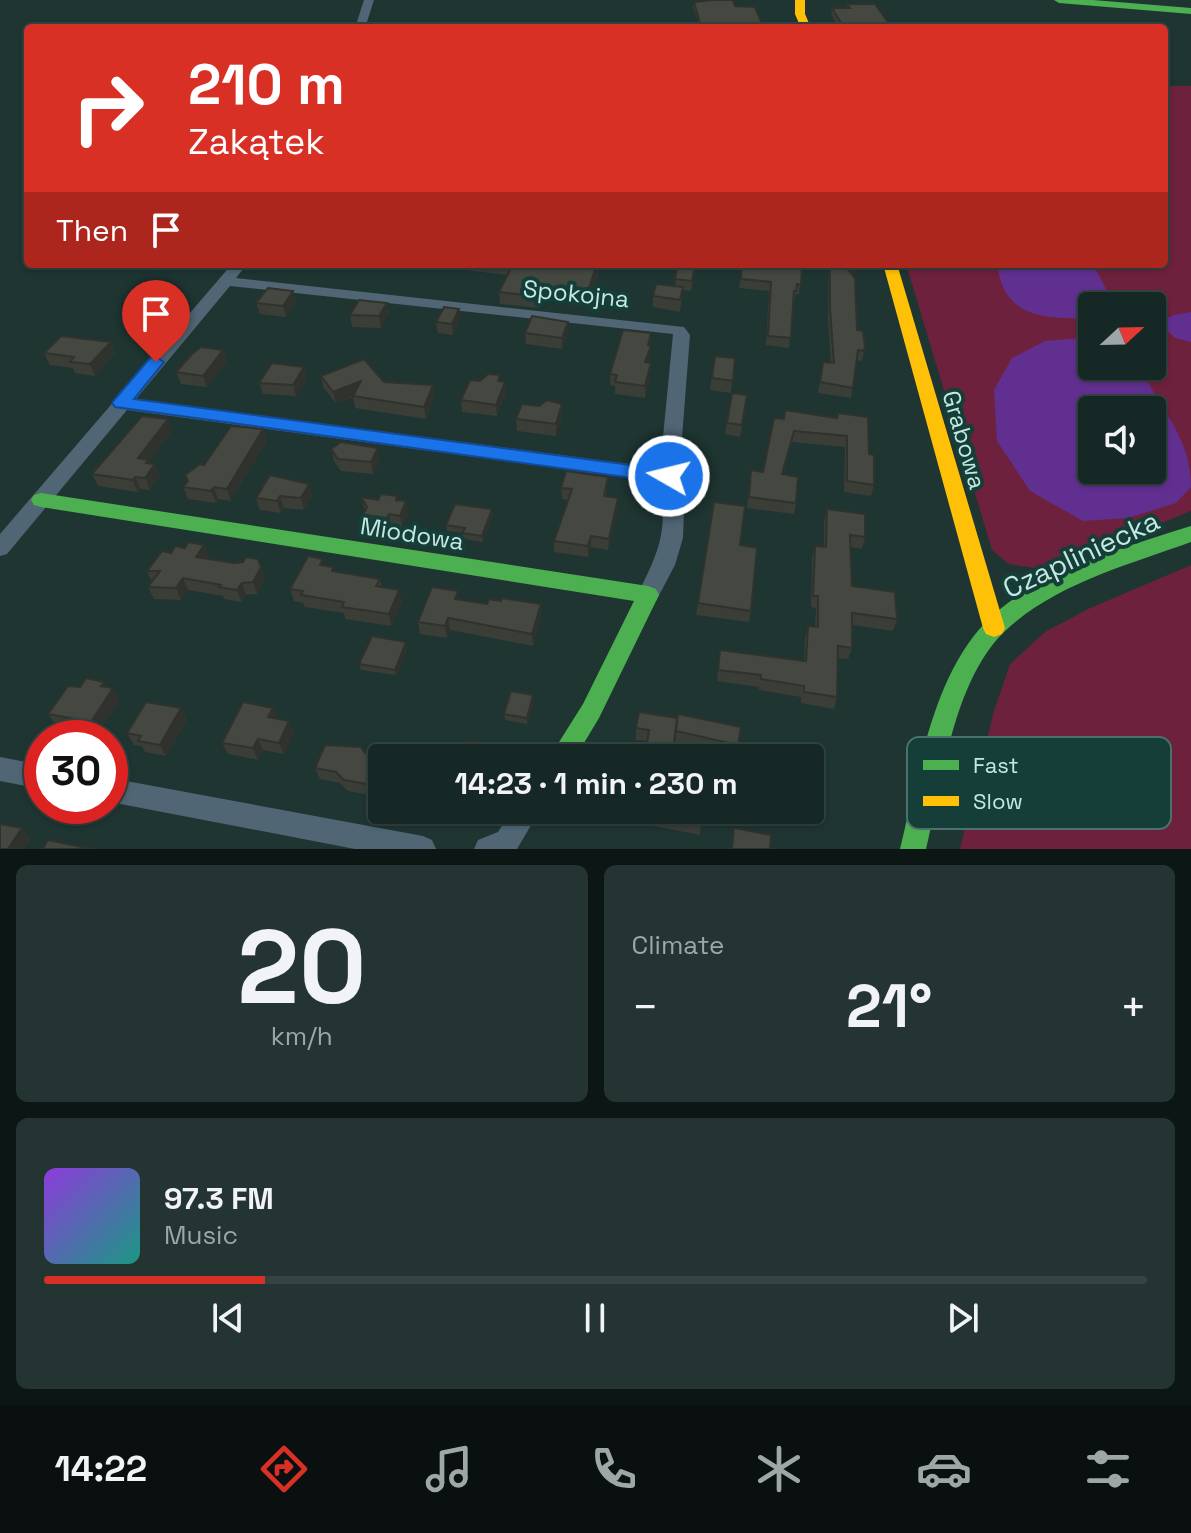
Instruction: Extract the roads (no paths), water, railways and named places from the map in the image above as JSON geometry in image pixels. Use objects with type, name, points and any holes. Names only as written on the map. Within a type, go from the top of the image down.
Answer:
[{"type":"street","points":[[361,24],[369,0]]},
{"type":"street","points":[[800,0],[800,14],[804,24]]},
{"type":"street","points":[[1059,0],[1191,11]]},
{"type":"street","points":[[0,548],[236,268]]},
{"type":"street","name":"Grabowa","points":[[891,268],[994,628]]},
{"type":"street","name":"Spokojna","points":[[225,281],[678,330],[682,335],[669,476]]},
{"type":"street","points":[[121,403],[669,476],[676,517],[674,542],[663,571],[591,711],[570,744]]},
{"type":"street","name":"Miodowa","points":[[41,500],[648,595]]},
{"type":"street","name":"Czapliniecka","points":[[945,737],[963,676],[994,628],[1047,594],[1191,534]]},
{"type":"street","points":[[0,769],[24,774]]},
{"type":"street","points":[[128,793],[423,849]]},
{"type":"street","points":[[487,849],[507,841],[518,824]]},
{"type":"street","name":"Czapliniecka","points":[[913,849],[919,829]]}]
